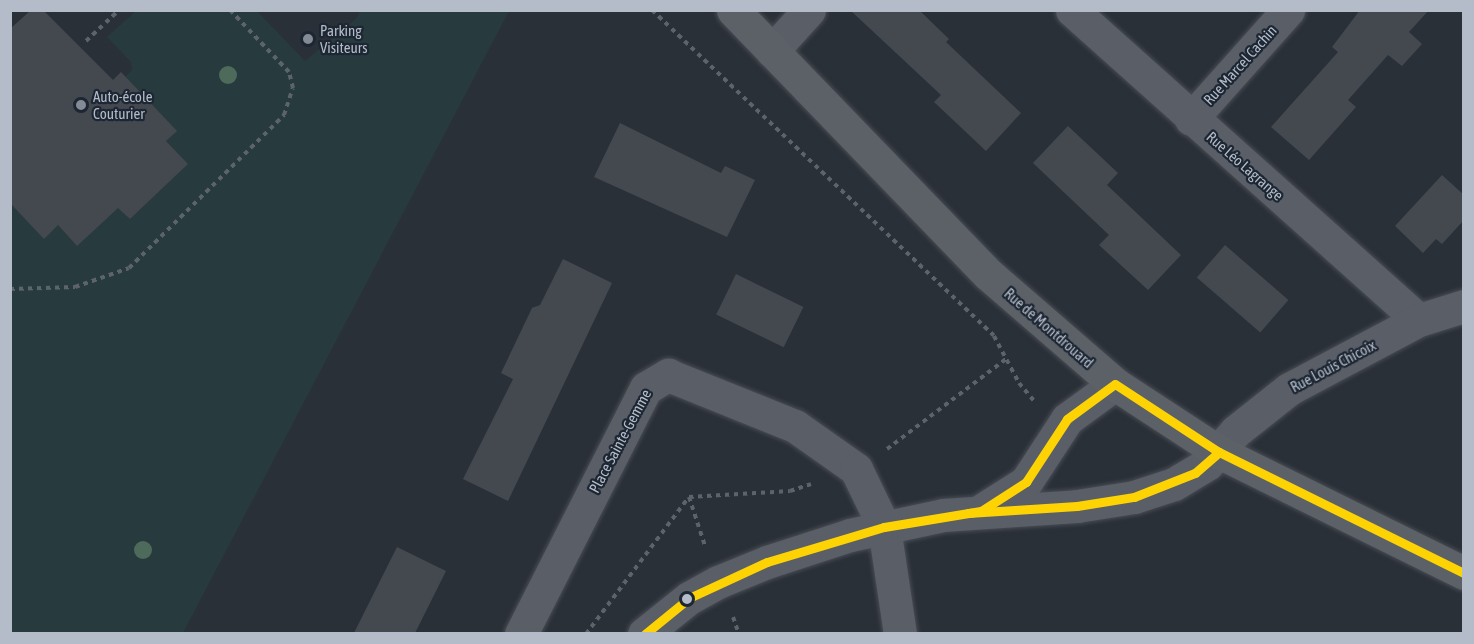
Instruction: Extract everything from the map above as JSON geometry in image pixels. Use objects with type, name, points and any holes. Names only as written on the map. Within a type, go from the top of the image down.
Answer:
[{"type":"main road","name":"Rue de Montdrouard","points":[[733,10],[988,274],[1115,384],[1219,452],[1464,573]]},
{"type":"street","points":[[772,51],[809,10]]},
{"type":"street","name":"Rue Léo Lagrange","points":[[1072,10],[1191,119],[1419,320]]},
{"type":"street","name":"Rue Marcel Cachin","points":[[1191,119],[1288,10]]},
{"type":"street","name":"Rue Louis Chicoix","points":[[646,633],[690,598],[718,582],[810,547],[884,527],[981,511],[1066,507],[1134,497],[1195,473],[1219,452],[1236,431],[1289,389],[1419,320],[1464,306]]},
{"type":"street","name":"Place Sainte-Gemme","points":[[521,633],[646,387],[668,375],[795,426],[856,469],[884,527]]},
{"type":"street","points":[[981,511],[1026,482],[1067,419],[1115,384]]},
{"type":"street","points":[[884,527],[900,633]]},
{"type":"path","points":[[86,41],[120,10]]},
{"type":"path","points":[[10,289],[75,287],[129,268],[284,115],[293,88],[289,72],[230,10]]},
{"type":"path","points":[[652,10],[994,336],[1006,359],[1038,406]]},
{"type":"path","points":[[879,453],[925,424],[1006,359]]},
{"type":"path","points":[[586,633],[689,498],[790,491],[818,481]]},
{"type":"path","points":[[689,498],[706,551]]},
{"type":"green space","points":[[136,11],[257,11],[305,61],[357,18],[360,11],[509,11],[183,633],[11,633],[10,203],[44,238],[58,225],[77,246],[116,205],[130,219],[188,164],[166,141],[176,131],[125,77],[132,70],[131,62],[107,37]]},
{"type":"building","name":"Auto-école Couturier","points":[[31,10],[43,10],[113,80],[121,72],[177,131],[166,141],[188,164],[130,219],[118,208],[77,246],[58,225],[44,239],[10,203],[10,29]]},
{"type":"building","points":[[850,10],[919,10],[949,39],[946,42],[1021,113],[986,151],[934,102],[941,95]]},
{"type":"building","points":[[1360,10],[1429,10],[1409,32],[1422,44],[1402,66],[1388,55],[1348,100],[1356,107],[1309,160],[1271,127],[1338,52],[1332,47]]},
{"type":"building","points":[[620,123],[721,173],[725,166],[755,180],[727,237],[594,177]]},
{"type":"building","points":[[1068,126],[1118,173],[1107,185],[1181,255],[1148,290],[1099,245],[1109,235],[1033,163]]},
{"type":"building","points":[[1442,175],[1464,195],[1464,220],[1442,244],[1436,239],[1423,253],[1395,226]]},
{"type":"building","points":[[1225,245],[1288,300],[1260,333],[1197,277]]},
{"type":"building","points":[[563,259],[612,283],[508,501],[463,479],[513,379],[501,373],[532,308],[540,305]]},
{"type":"building","points":[[736,274],[803,307],[784,347],[716,314]]},
{"type":"building","points":[[397,547],[446,571],[415,633],[354,633]]},
{"type":"transit line","points":[[645,634],[689,598],[767,562],[884,527],[981,511],[1026,482],[1067,419],[1115,384],[1219,452],[1464,573]]},
{"type":"transit line","points":[[968,513],[1077,506],[1134,497],[1195,473],[1219,452]]},
{"type":"place","name":"Parking Visiteurs","points":[[308,39]]},
{"type":"place","name":"Auto-école Couturier","points":[[81,105]]}]
